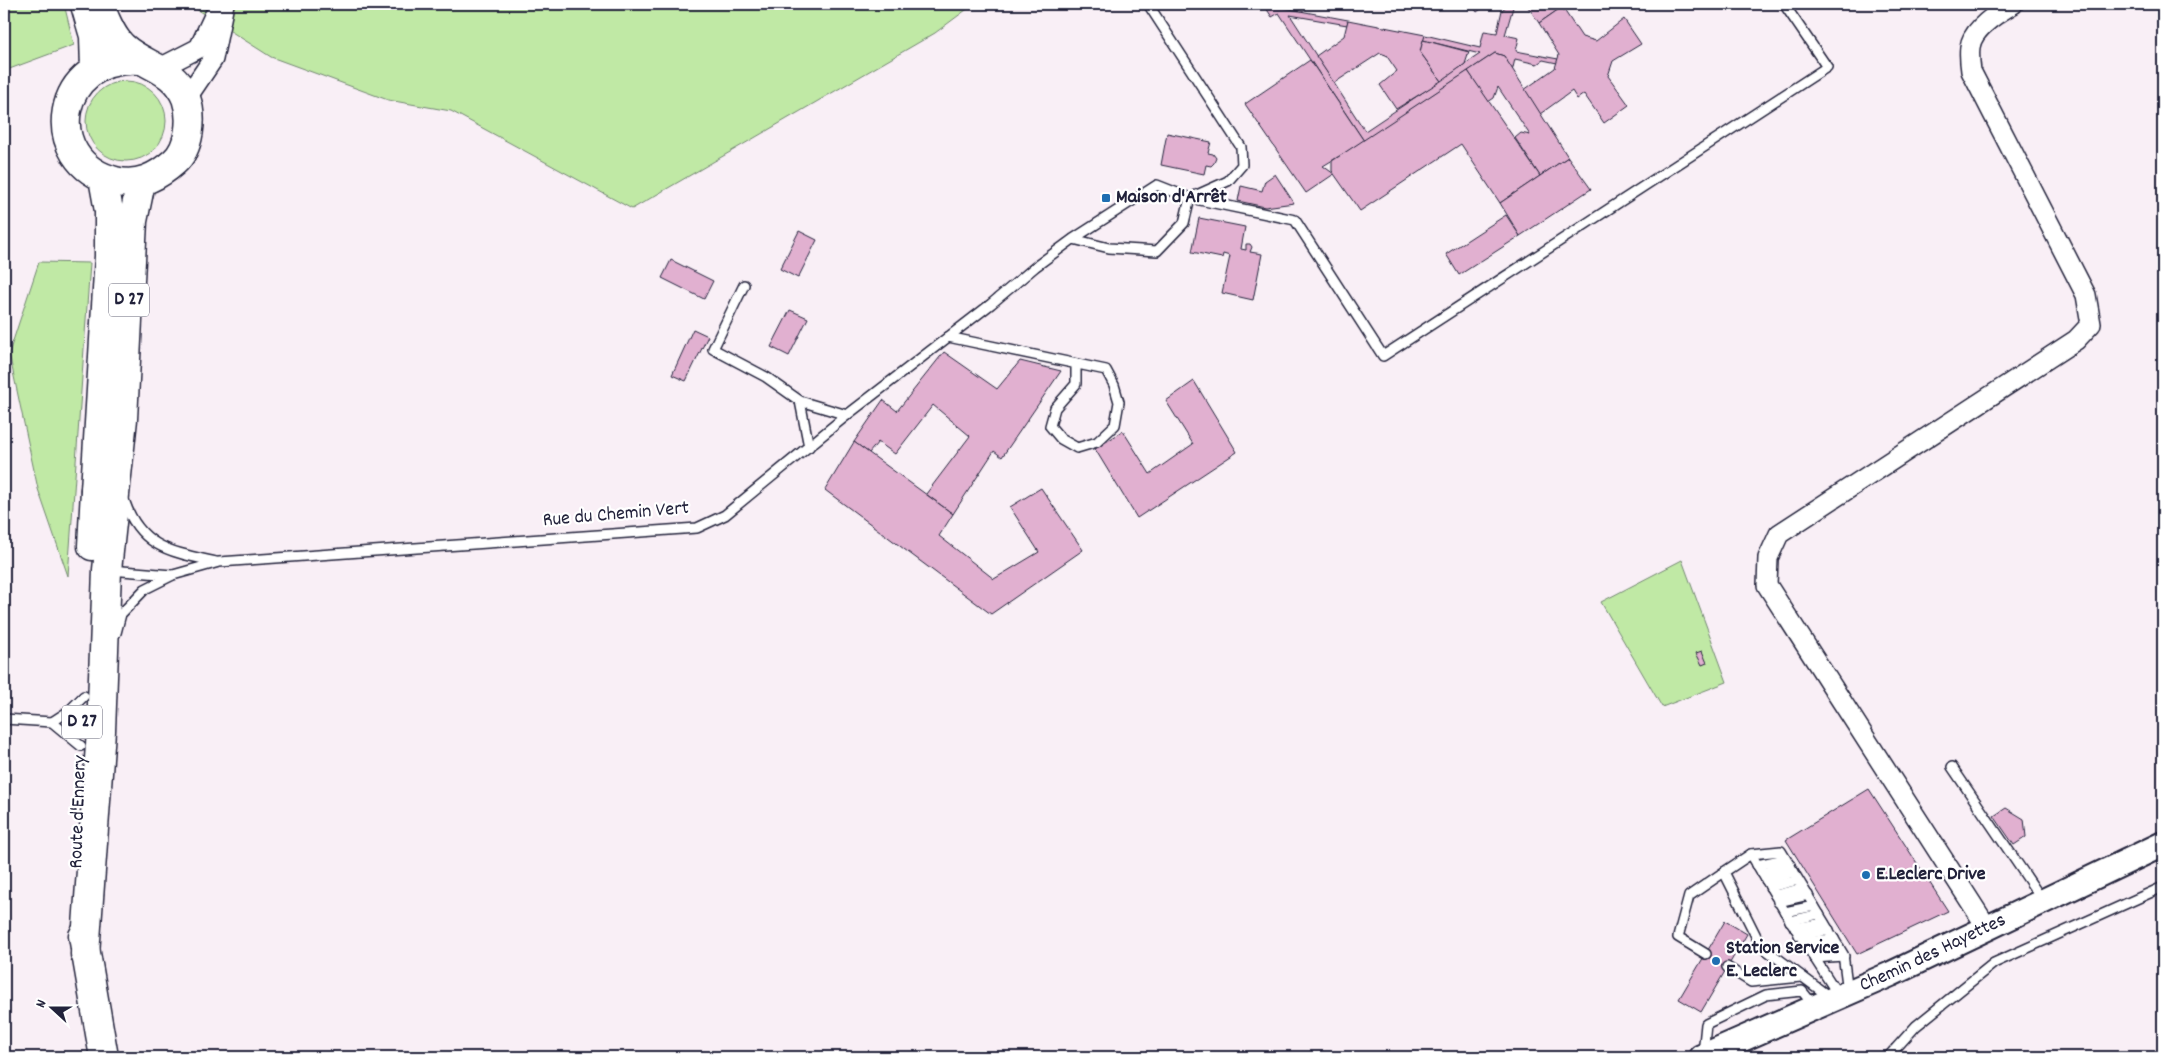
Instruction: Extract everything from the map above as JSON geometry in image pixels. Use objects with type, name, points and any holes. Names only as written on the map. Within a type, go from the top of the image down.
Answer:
[{"type":"main road","points":[[84,4],[94,36],[95,69]]},
{"type":"main road","points":[[99,4],[106,21],[122,46],[150,64],[176,81],[186,99],[190,120],[187,141],[184,147],[177,159],[161,174],[141,182],[122,183],[103,178],[89,169],[77,157],[70,142],[66,125],[67,109],[72,93],[82,80],[95,69],[117,60],[150,64]]},
{"type":"main road","name":"D 27","points":[[95,490],[109,256],[109,211],[103,178]]},
{"type":"main road","name":"D 27","points":[[108,570],[123,419],[133,221],[141,182]]},
{"type":"main road","points":[[95,490],[101,551],[108,570]]},
{"type":"main road","name":"Route d'Ennery","points":[[91,739],[84,696],[95,490]]},
{"type":"main road","name":"Route d'Ennery","points":[[104,1057],[85,954],[75,867],[91,739],[108,570]]},
{"type":"street","points":[[150,64],[199,48],[222,4]]},
{"type":"street","points":[[186,99],[213,59],[222,4]]},
{"type":"street","points":[[1988,929],[1767,585],[1768,558],[1779,534],[2076,340],[2091,324],[2086,295],[1971,71],[1969,46],[1980,29],[1994,15],[2014,4]]},
{"type":"street","name":"Chemin des Hayettes","points":[[1702,1057],[1988,929],[2163,844]]},
{"type":"lane","points":[[1148,4],[1241,147],[1242,165],[1228,181],[1190,198]]},
{"type":"lane","points":[[1190,198],[1295,220],[1383,356],[1827,67],[1784,4]]},
{"type":"lane","name":"Rue du Chemin Vert","points":[[219,562],[697,528],[725,515],[847,415],[1073,239],[1157,185],[1190,198]]},
{"type":"lane","points":[[1073,239],[1109,248],[1157,251],[1184,223],[1190,198]]},
{"type":"lane","points":[[744,285],[713,349],[766,377],[800,401],[847,415]]},
{"type":"lane","points":[[948,337],[1106,370],[1114,385],[1119,402],[1115,425],[1097,442],[1077,448],[1061,439],[1050,426],[1055,408],[1076,384],[1076,364]]},
{"type":"lane","points":[[800,401],[808,447]]},
{"type":"lane","points":[[123,419],[122,492],[129,515],[138,528],[154,544],[171,552],[219,562]]},
{"type":"lane","points":[[4,719],[52,722],[91,739],[112,645],[121,614],[145,589],[173,575],[219,562]]},
{"type":"lane","points":[[108,570],[173,575]]},
{"type":"lane","points":[[52,722],[84,696]]},
{"type":"lane","points":[[1952,767],[2043,902]]},
{"type":"lane","points":[[1706,954],[1678,936],[1688,896],[1751,854],[1781,851],[1844,956],[1834,999]]},
{"type":"lane","points":[[1751,854],[1802,939],[1834,999]]},
{"type":"lane","points":[[1757,865],[1796,877]]},
{"type":"lane","points":[[1724,872],[1760,946],[1800,977],[1834,999]]},
{"type":"lane","points":[[1770,888],[1796,877]]},
{"type":"lane","points":[[1770,888],[1796,877]]},
{"type":"lane","points":[[1770,888],[1796,877]]},
{"type":"lane","points":[[1888,1057],[1916,1026],[1994,963],[2163,887]]},
{"type":"lane","points":[[1785,912],[1817,910]]},
{"type":"lane","points":[[1802,939],[1817,910]]},
{"type":"lane","points":[[1802,939],[1827,926]]},
{"type":"lane","points":[[1802,939],[1837,943]]},
{"type":"lane","points":[[1802,939],[1844,956]]},
{"type":"lane","points":[[1727,967],[1751,982],[1800,977]]},
{"type":"green space","points":[[4,4],[64,4],[74,45],[4,71]]},
{"type":"green space","points":[[188,4],[974,4],[935,33],[632,209],[451,111],[388,100],[271,57]]},
{"type":"green space","points":[[118,81],[134,81],[148,87],[160,99],[166,113],[166,129],[160,143],[148,155],[134,161],[118,161],[104,155],[92,143],[86,129],[86,113],[92,99],[104,87]]},
{"type":"green space","points":[[39,262],[90,263],[68,576],[38,489],[9,353]]},
{"type":"green space","points":[[1682,560],[1727,682],[1662,707],[1601,602]]},
{"type":"building","points":[[1282,4],[1284,8],[1348,20],[1347,25],[1290,15],[1365,131],[1480,54],[1423,40],[1425,35],[1480,48],[1484,31],[1497,33],[1502,10],[1509,4],[1514,4],[1505,35],[1519,38],[1516,51],[1558,59],[1557,63],[1543,60],[1537,64],[1515,59],[1512,72],[1504,56],[1495,53],[1364,141],[1279,13],[1272,17],[1264,5]]},
{"type":"building","points":[[1471,4],[1488,4],[1477,12]]},
{"type":"building","points":[[1526,4],[1560,4],[1562,7],[1539,23]]},
{"type":"building","points":[[1562,7],[1582,37],[1596,41],[1624,19],[1641,44],[1613,61],[1608,76],[1629,105],[1604,123],[1584,94],[1577,99],[1572,91],[1540,114],[1524,90],[1555,68],[1559,55],[1539,23]]},
{"type":"building","points":[[1348,20],[1425,35],[1420,52],[1441,81],[1396,109],[1380,85],[1397,71],[1386,55],[1380,53],[1334,83],[1316,56],[1344,36]]},
{"type":"building","points":[[1423,40],[1469,52],[1465,64],[1441,81],[1420,52]]},
{"type":"building","points":[[1495,53],[1504,56],[1568,157],[1540,176],[1515,138],[1521,133],[1530,135],[1498,87],[1494,98],[1488,102],[1468,71]]},
{"type":"building","points":[[1310,60],[1364,141],[1323,166],[1334,174],[1306,193],[1245,104]]},
{"type":"building","points":[[1468,71],[1540,176],[1500,203],[1461,144],[1360,211],[1332,171],[1332,161]]},
{"type":"building","points":[[1167,133],[1211,142],[1208,153],[1213,154],[1216,158],[1214,163],[1211,166],[1206,165],[1204,174],[1161,165]]},
{"type":"building","points":[[1568,157],[1591,189],[1520,236],[1500,203]]},
{"type":"building","points":[[1275,174],[1294,203],[1265,207],[1238,201],[1241,186],[1262,191],[1265,181]]},
{"type":"building","points":[[1506,215],[1520,236],[1459,275],[1446,254]]},
{"type":"building","points":[[1199,218],[1245,227],[1241,249],[1246,250],[1246,244],[1250,244],[1252,247],[1250,252],[1262,254],[1253,300],[1222,293],[1230,256],[1223,254],[1222,258],[1192,252]]},
{"type":"building","points":[[799,231],[817,240],[798,278],[780,269]]},
{"type":"building","points":[[671,260],[713,281],[704,299],[662,278]]},
{"type":"building","points":[[790,310],[808,318],[789,356],[771,347]]},
{"type":"building","points":[[693,329],[708,336],[686,381],[672,375]]},
{"type":"building","points":[[944,352],[997,389],[1020,361],[1061,371],[1002,457],[994,451],[953,514],[926,494],[970,436],[933,405],[895,454],[878,442],[869,453],[854,442],[883,400],[897,411]]},
{"type":"building","points":[[1194,381],[1237,452],[1137,518],[1095,449],[1123,431],[1150,474],[1193,444],[1166,401]]},
{"type":"building","points":[[854,442],[953,514],[939,536],[994,579],[1039,552],[1010,507],[1041,488],[1083,550],[991,614],[825,490]]},
{"type":"building","points":[[1702,651],[1707,663],[1702,665],[1696,653]]},
{"type":"building","name":"E.Leclerc Drive","points":[[1869,789],[1948,911],[1857,954],[1786,840]]},
{"type":"building","points":[[2006,808],[2024,819],[2026,837],[2014,845],[1994,816]]},
{"type":"building","name":"Station Service E. Leclerc","points":[[1725,921],[1747,934],[1701,1012],[1679,999]]},
{"type":"place","name":"Maison d'Arrêt","points":[[1106,198]]},
{"type":"place","name":"E.Leclerc Drive","points":[[1866,875]]},
{"type":"place","name":"Station Service E. Leclerc","points":[[1716,961]]}]
